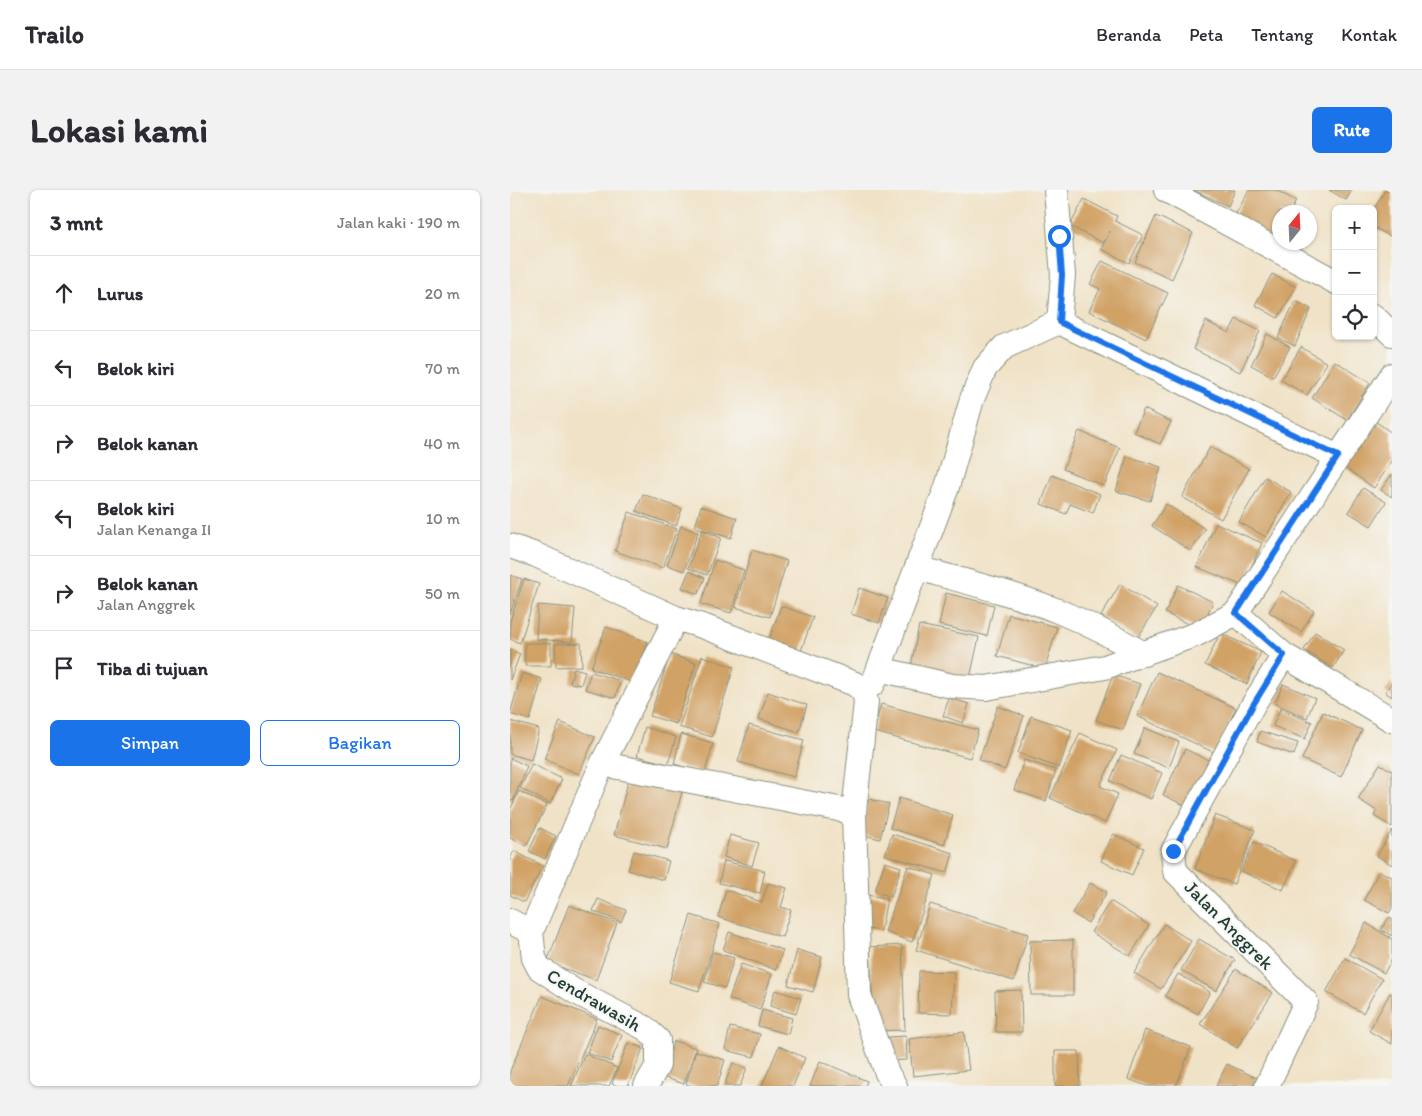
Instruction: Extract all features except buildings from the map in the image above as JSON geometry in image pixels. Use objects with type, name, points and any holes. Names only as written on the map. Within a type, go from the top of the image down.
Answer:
[{"type":"street","points":[[1056,190],[1062,275],[1059,322]]},
{"type":"street","points":[[1166,190],[1332,280]]},
{"type":"street","points":[[1377,320],[1392,334]]},
{"type":"street","points":[[1059,322],[1338,456]]},
{"type":"street","points":[[894,1086],[887,1073],[859,995],[854,812],[866,702],[947,487],[972,399],[985,368],[1004,347],[1059,322]]},
{"type":"street","points":[[879,669],[952,686],[986,688],[1105,668],[1197,634],[1236,613],[1392,375]]},
{"type":"street","points":[[510,546],[676,618],[705,627],[855,684],[864,692],[866,702]]},
{"type":"street","points":[[917,568],[1000,591],[1058,611],[1104,632],[1144,654]]},
{"type":"street","points":[[1236,613],[1284,655],[1392,720]]},
{"type":"street","points":[[510,921],[531,932],[602,764],[676,618]]},
{"type":"street","name":"Jalan Anggrek","points":[[1267,1086],[1306,1002],[1175,871],[1173,851],[1253,705],[1284,655]]},
{"type":"street","points":[[602,764],[854,812]]},
{"type":"street","name":"Cendrawasih","points":[[531,932],[534,958],[539,968],[574,991],[645,1028],[658,1040],[658,1065],[646,1086]]},
{"type":"route","points":[[1059,236],[1062,275],[1059,322],[1338,456],[1236,613],[1284,655],[1253,705],[1173,851]]}]
